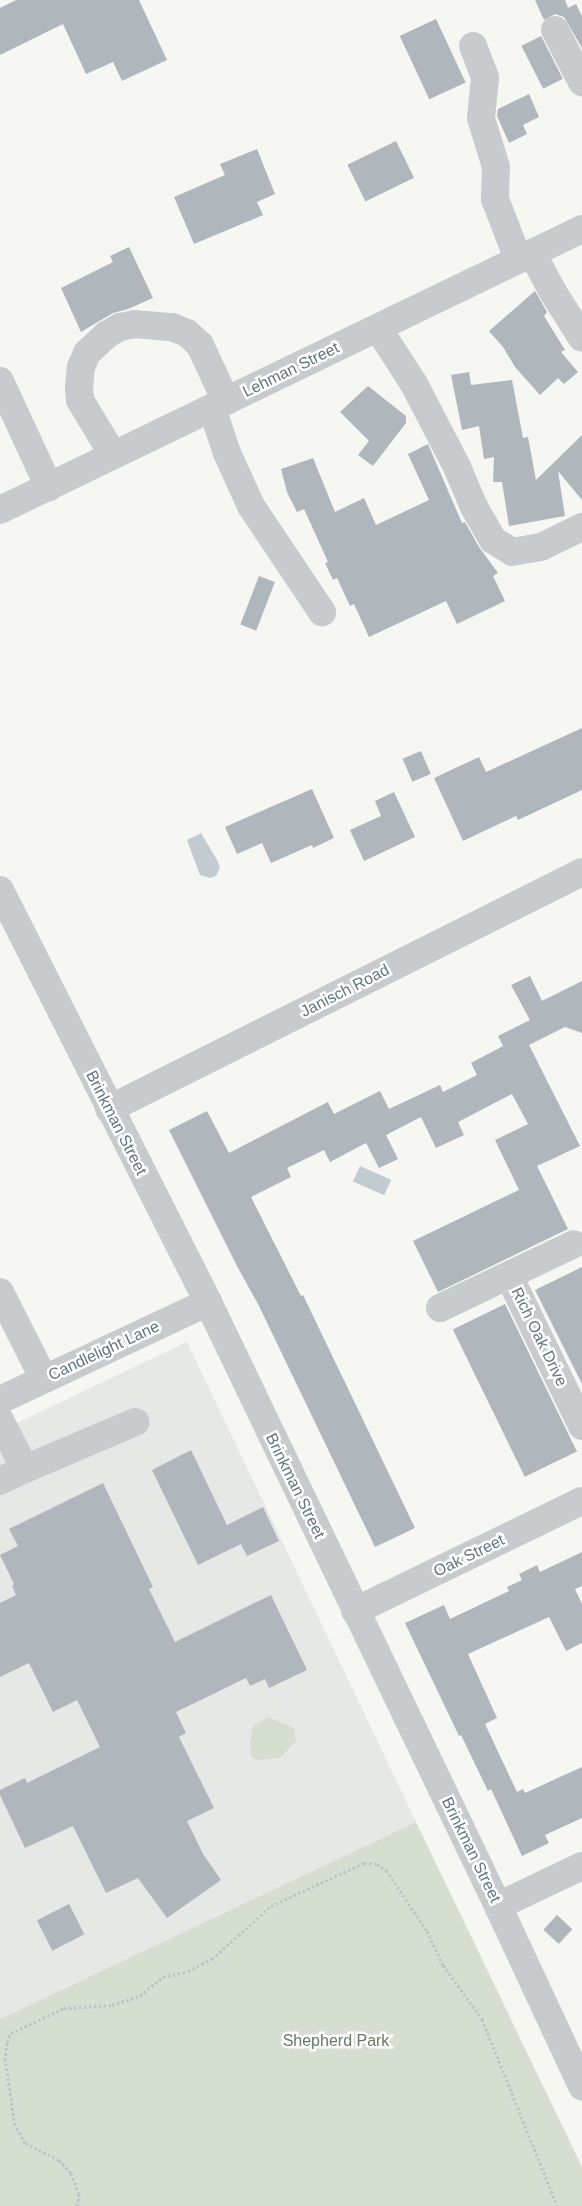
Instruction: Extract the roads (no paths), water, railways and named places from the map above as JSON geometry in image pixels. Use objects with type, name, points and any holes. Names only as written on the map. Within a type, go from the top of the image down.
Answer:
[{"type":"street","points":[[555,30],[582,82]]},
{"type":"street","points":[[473,46],[485,78],[481,118],[496,167],[495,199],[525,256],[553,292],[582,338]]},
{"type":"street","name":"Lehman Street","points":[[0,510],[582,229]]},
{"type":"street","points":[[113,456],[80,400],[81,367],[87,353],[106,336],[120,327],[135,324],[172,327],[187,333],[200,345],[219,404],[227,453],[251,506],[322,612]]},
{"type":"street","points":[[378,328],[414,384],[457,467],[474,507],[493,540],[512,552],[541,547],[582,527]]},
{"type":"street","points":[[0,381],[49,486]]},
{"type":"street","name":"Janisch Road","points":[[109,1109],[582,872]]},
{"type":"street","name":"Brinkman Street","points":[[0,890],[208,1302],[498,1906],[582,2086]]},
{"type":"street","points":[[440,1308],[574,1244]]},
{"type":"street","name":"Rich Oak Drive","points":[[508,1276],[582,1426]]},
{"type":"street","points":[[0,1292],[44,1379]]},
{"type":"street","name":"Candlelight Lane","points":[[0,1400],[208,1302]]},
{"type":"street","points":[[0,1420],[25,1469]]},
{"type":"street","points":[[0,1481],[135,1422]]},
{"type":"street","name":"Oak Street","points":[[355,1611],[582,1501]]},
{"type":"street","points":[[498,1906],[582,1866]]},
{"type":"park label","name":"Shepherd Park","points":[[336,2041]]}]
